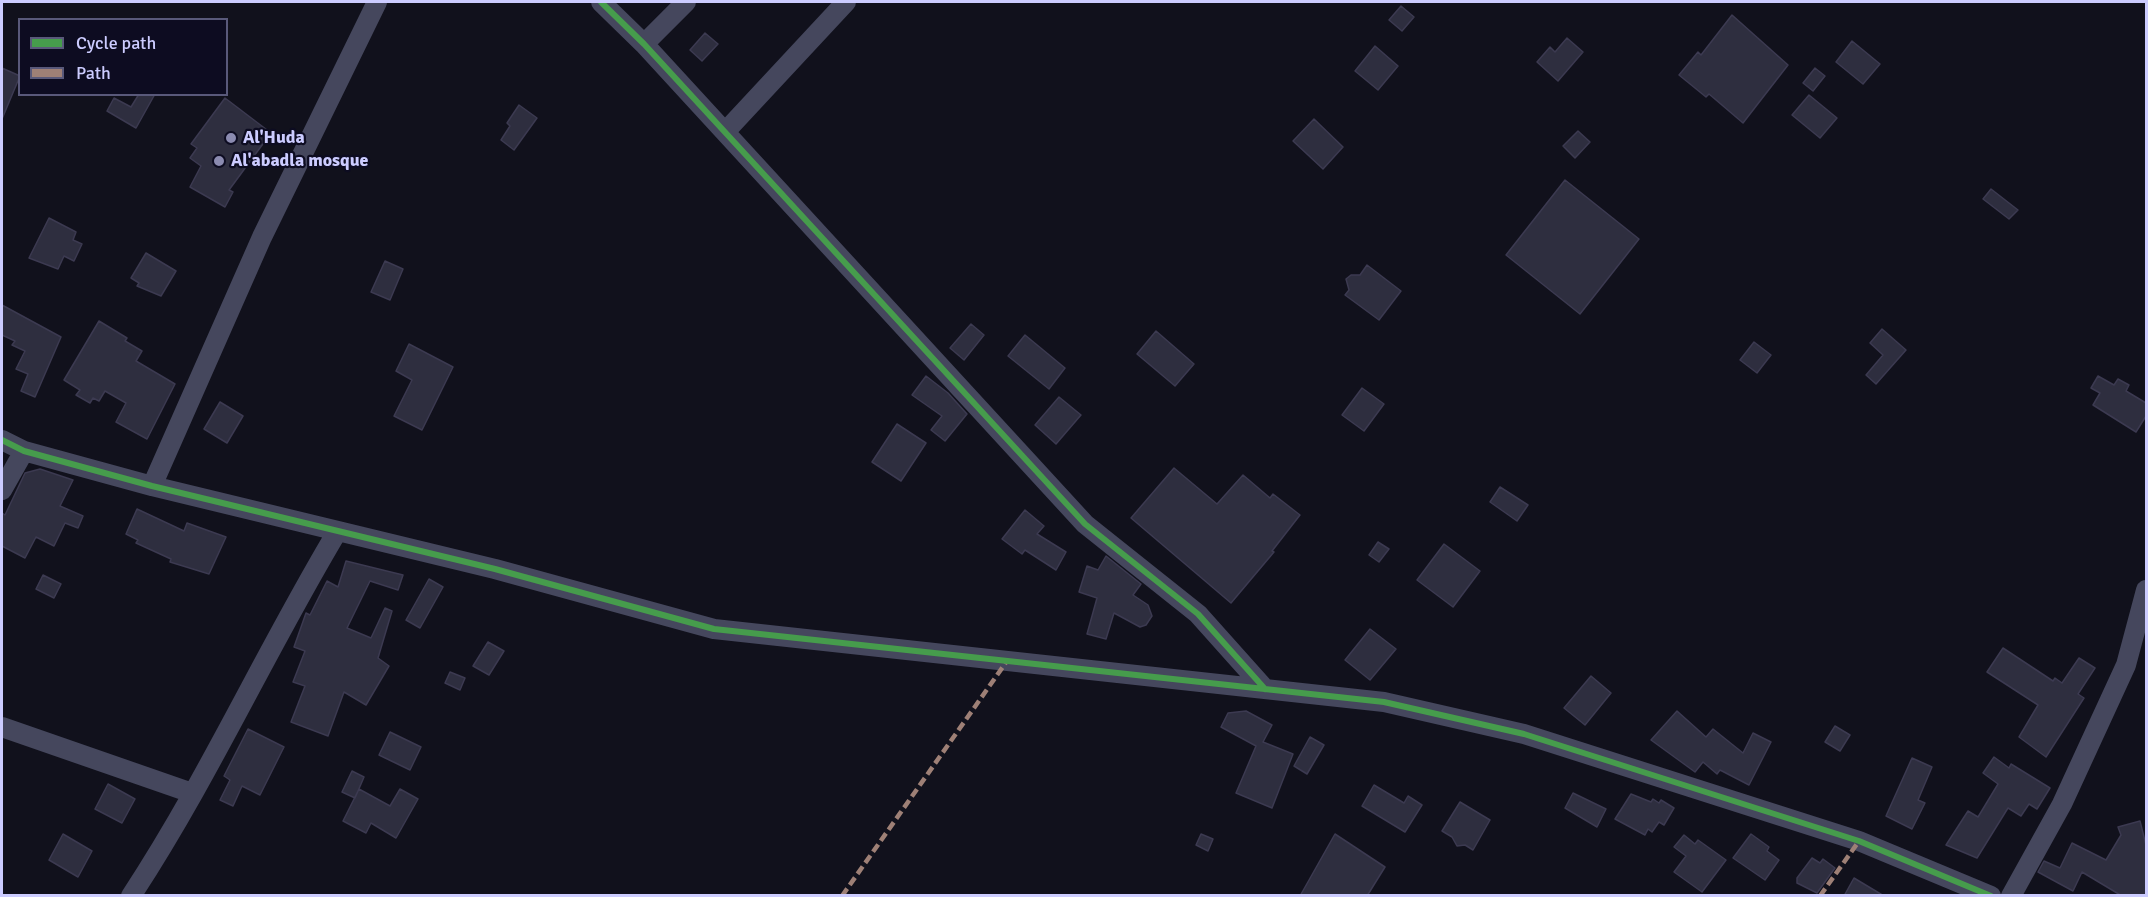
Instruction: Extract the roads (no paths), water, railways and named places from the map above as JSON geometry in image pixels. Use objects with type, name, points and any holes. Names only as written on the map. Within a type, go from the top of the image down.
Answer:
[{"type":"street","points":[[152,486],[262,237],[377,2]]},
{"type":"street","points":[[601,2],[644,44],[1085,524],[1198,614],[1265,689]]},
{"type":"street","points":[[644,44],[686,2]]},
{"type":"street","points":[[725,132],[846,2]]},
{"type":"street","points":[[2,440],[24,451],[152,486],[495,569],[714,629],[1384,702],[1524,734],[1859,841],[1990,896]]},
{"type":"street","points":[[2,490],[24,451]]},
{"type":"street","points":[[131,896],[171,834],[235,718],[288,614],[337,532]]},
{"type":"street","points":[[2012,896],[2062,804],[2126,665],[2146,590]]},
{"type":"street","points":[[2,727],[192,793]]},
{"type":"place","name":"Al'Huda","points":[[231,138]]},
{"type":"place","name":"Al'abadla mosque","points":[[219,161]]}]
